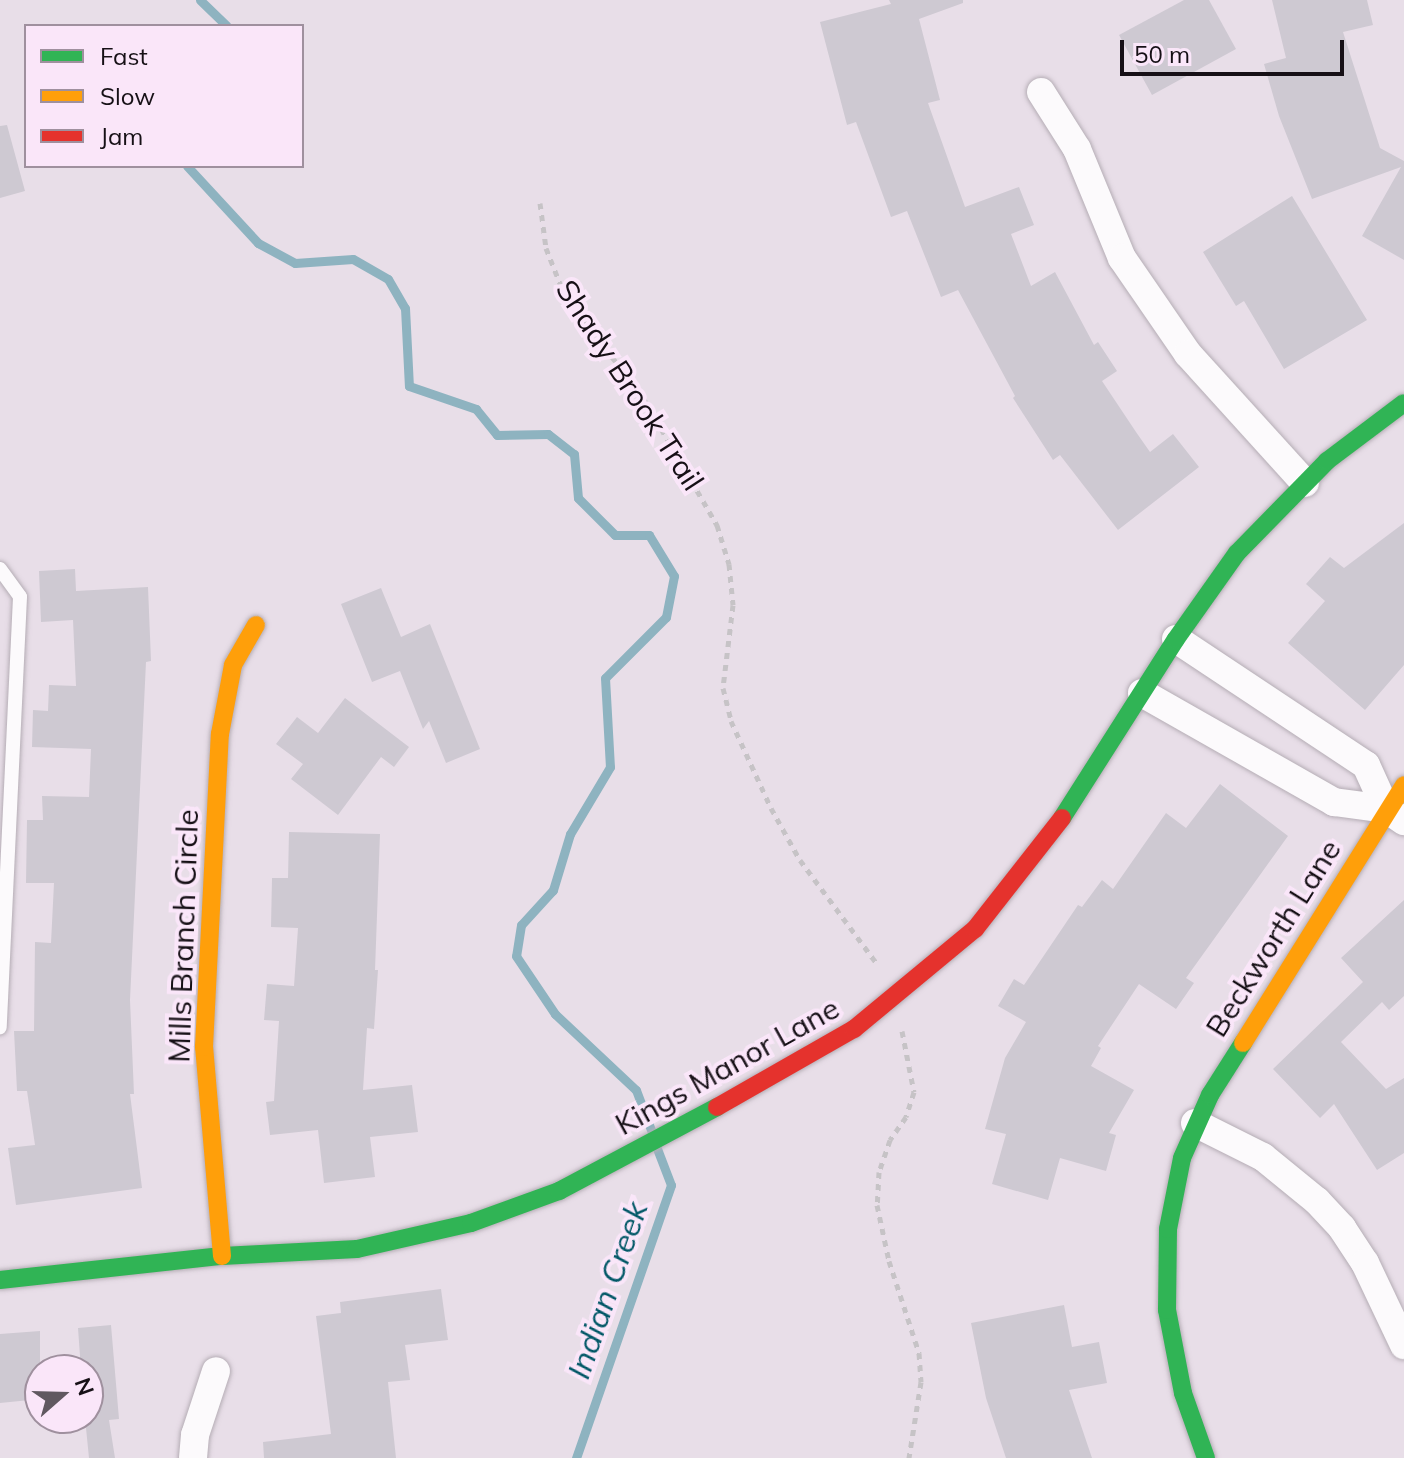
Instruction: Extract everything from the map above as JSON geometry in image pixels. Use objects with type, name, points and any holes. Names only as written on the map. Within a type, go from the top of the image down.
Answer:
[{"type":"street","points":[[1041,92],[1077,149],[1122,258],[1188,354],[1305,483]]},
{"type":"street","name":"Kings Manor Lane","points":[[0,1280],[222,1256],[357,1249],[471,1223],[559,1191],[803,1061],[854,1029],[975,929],[1054,830],[1176,639],[1237,553],[1305,483],[1374,422],[1404,403]]},
{"type":"street","name":"Mills Branch Circle","points":[[222,1256],[204,1047],[220,734],[233,665],[256,625]]},
{"type":"street","points":[[1176,639],[1366,765],[1395,815]]},
{"type":"street","points":[[1142,693],[1334,802],[1395,815]]},
{"type":"street","name":"Beckworth Lane","points":[[1206,1458],[1172,1352],[1164,1269],[1173,1195],[1195,1123],[1395,815],[1404,785]]},
{"type":"street","points":[[1195,1123],[1263,1157],[1317,1201],[1342,1228],[1365,1263],[1404,1345]]},
{"type":"street","points":[[193,1458],[195,1435],[216,1371]]},
{"type":"lane","points":[[0,569],[20,597],[0,1028]]},
{"type":"path","name":"Shady Brook Trail","points":[[540,203],[546,248],[561,286],[581,320],[637,387],[717,525],[729,564],[733,605],[723,688],[731,721],[771,808],[800,860],[880,968],[912,1064],[914,1092],[906,1117],[890,1140],[879,1172],[877,1205],[889,1261],[919,1353],[921,1382],[909,1458]]},
{"type":"building","points":[[889,0],[963,0],[963,3],[919,19],[940,100],[928,103],[965,207],[1019,187],[1034,225],[1011,234],[1031,286],[1055,272],[1094,345],[1098,342],[1117,371],[1102,381],[1150,452],[1173,434],[1199,467],[1118,530],[1060,455],[1053,460],[1013,398],[1015,396],[958,290],[941,297],[907,211],[891,217],[856,122],[847,125],[820,22],[891,4]]},
{"type":"building","points":[[1184,0],[1209,0],[1236,49],[1152,95],[1119,35]]},
{"type":"building","points":[[1272,0],[1367,0],[1373,25],[1343,32],[1380,148],[1404,161],[1404,260],[1362,236],[1401,167],[1312,199],[1279,116],[1264,64],[1286,58]]},
{"type":"building","points":[[7,125],[25,191],[0,198],[0,126]]},
{"type":"building","points":[[1292,196],[1367,320],[1284,369],[1244,301],[1236,306],[1203,252]]},
{"type":"building","points":[[1404,523],[1404,665],[1365,710],[1288,643],[1325,601],[1306,584],[1330,557],[1344,568]]},
{"type":"building","points":[[75,569],[76,591],[148,587],[151,661],[146,662],[130,1000],[134,1094],[130,1094],[142,1188],[16,1205],[8,1148],[35,1145],[27,1091],[17,1091],[14,1031],[34,1031],[35,942],[51,943],[54,883],[26,883],[27,820],[43,820],[42,796],[89,797],[91,749],[32,747],[33,710],[48,711],[49,685],[76,686],[73,620],[41,622],[39,571]]},
{"type":"building","points":[[381,588],[401,637],[430,624],[480,749],[446,763],[429,721],[423,729],[400,671],[372,682],[341,604]]},
{"type":"building","points":[[345,698],[409,747],[394,767],[381,757],[338,815],[291,779],[303,764],[276,744],[297,717],[318,733]]},
{"type":"building","points":[[1220,784],[1288,836],[1186,978],[1194,983],[1176,1009],[1139,984],[1098,1046],[1101,1048],[1091,1066],[1134,1090],[1109,1133],[1116,1135],[1106,1171],[1060,1158],[1048,1200],[992,1184],[1006,1134],[985,1129],[1005,1058],[1026,1022],[998,1006],[1014,979],[1024,985],[1078,905],[1082,907],[1102,880],[1113,889],[1166,813],[1186,828]]},
{"type":"building","points":[[289,832],[380,834],[375,970],[378,970],[374,1029],[367,1028],[363,1090],[412,1085],[418,1132],[370,1137],[375,1177],[324,1183],[318,1130],[270,1135],[266,1102],[274,1101],[279,1021],[264,1020],[267,984],[294,986],[298,928],[271,927],[272,878],[288,878]]},
{"type":"building","points":[[1404,900],[1404,996],[1389,1010],[1382,1002],[1341,1042],[1386,1089],[1404,1078],[1404,1153],[1377,1170],[1334,1104],[1320,1118],[1273,1069],[1363,982],[1341,958]]},
{"type":"building","points":[[441,1289],[448,1340],[405,1345],[410,1380],[388,1382],[396,1458],[264,1458],[263,1442],[331,1434],[316,1316],[341,1313],[340,1302]]},
{"type":"building","points":[[1064,1305],[1072,1347],[1099,1342],[1107,1383],[1069,1390],[1092,1458],[1006,1458],[986,1398],[971,1323]]},
{"type":"building","points":[[111,1325],[119,1419],[109,1420],[115,1458],[89,1458],[87,1434],[104,1434],[104,1354],[80,1354],[78,1328]]},
{"type":"building","points":[[40,1331],[40,1354],[24,1354],[24,1401],[0,1403],[0,1334]]},
{"type":"waterway","name":"Indian Creek","points":[[200,0],[225,24]]},
{"type":"waterway","name":"Indian Creek","points":[[189,168],[258,243],[295,263],[353,259],[388,279],[405,308],[409,386],[476,409],[497,435],[548,434],[574,454],[578,498],[615,535],[649,535],[674,576],[666,617],[605,678],[610,767],[570,834],[553,890],[521,925],[516,956],[555,1014],[636,1090],[651,1130]]},
{"type":"waterway","name":"Indian Creek","points":[[576,1458],[671,1185],[657,1148]]},
{"type":"traffic: fast","points":[[1062,818],[1176,639],[1237,553],[1327,461],[1404,403]]},
{"type":"traffic: fast","points":[[1206,1458],[1183,1393],[1167,1310],[1168,1229],[1182,1158],[1210,1095],[1243,1043]]},
{"type":"traffic: fast","points":[[0,1280],[222,1256],[357,1249],[471,1223],[559,1191],[717,1107]]},
{"type":"traffic: slow","points":[[222,1256],[204,1047],[220,734],[233,665],[256,625]]},
{"type":"traffic: slow","points":[[1243,1043],[1404,785]]},
{"type":"traffic: jam","points":[[717,1107],[854,1029],[975,929],[1062,818]]}]
